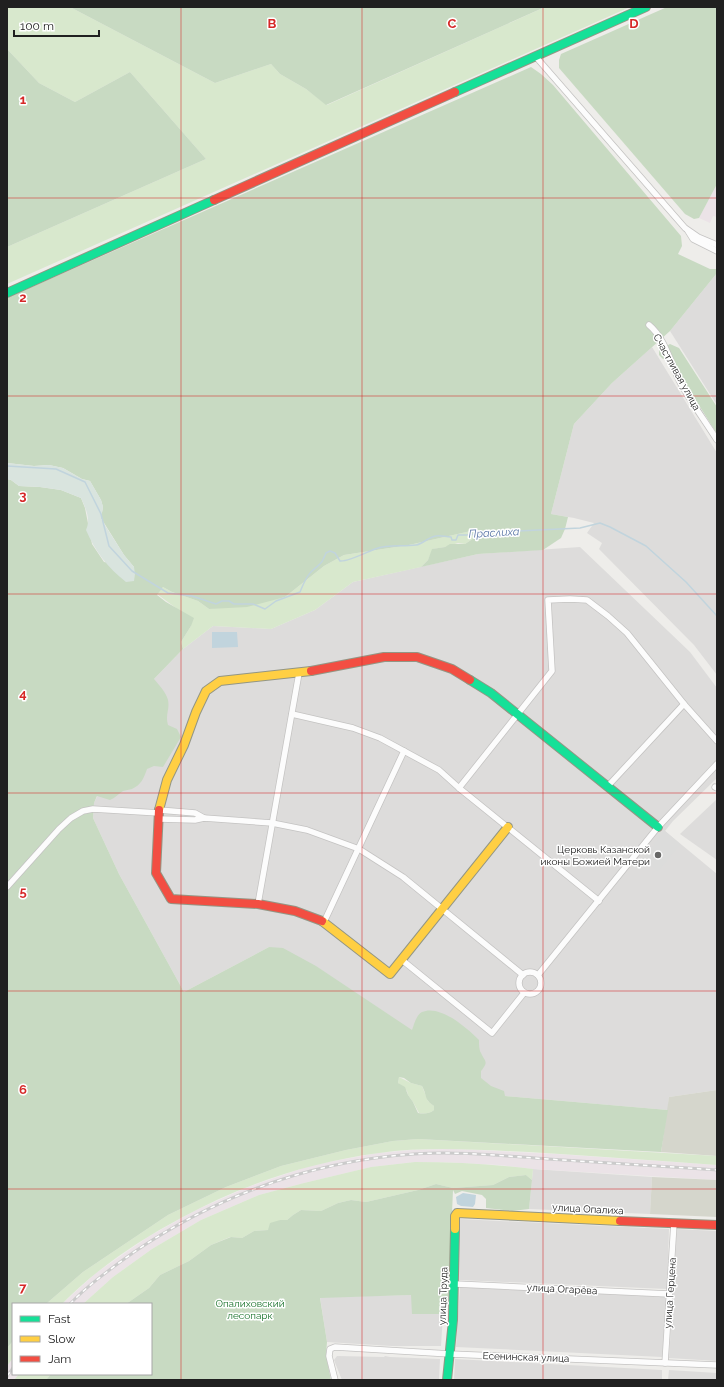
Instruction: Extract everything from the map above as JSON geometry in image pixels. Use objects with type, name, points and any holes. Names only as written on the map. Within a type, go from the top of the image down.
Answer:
[{"type":"street","points":[[7,293],[646,7]]},
{"type":"street","points":[[536,57],[688,230],[698,237],[717,245]]},
{"type":"street","points":[[688,230],[690,237],[717,251]]},
{"type":"street","name":"Счастливая улица","points":[[649,325],[654,329],[663,343],[681,383],[717,440]]},
{"type":"street","points":[[459,788],[552,671],[548,600],[587,600],[608,616],[627,633],[684,704],[717,742]]},
{"type":"street","points":[[508,827],[390,974],[324,922],[295,911],[258,904],[171,899],[156,872],[159,814],[167,780],[184,745],[196,712],[206,691],[220,681],[299,673],[384,657],[417,657],[452,669],[491,694],[658,827]]},
{"type":"street","points":[[258,904],[299,673]]},
{"type":"street","points":[[607,787],[684,704]]},
{"type":"street","points":[[292,714],[353,728],[380,738],[439,770],[459,788],[599,901]]},
{"type":"street","points":[[324,922],[404,751]]},
{"type":"street","points":[[538,975],[658,827],[717,764]]},
{"type":"street","points":[[7,887],[59,829],[83,811],[94,809],[159,814],[195,820],[204,818],[272,822],[307,830],[359,849],[403,877],[523,975]]},
{"type":"street","points":[[159,814],[195,813],[204,818]]},
{"type":"street","points":[[402,960],[492,1033],[524,993]]},
{"type":"street","points":[[528,972],[533,972],[538,975],[541,981],[541,987],[537,992],[531,994],[524,993],[520,988],[519,981],[523,975],[528,972]]},
{"type":"street","name":"улица Опалиха","points":[[457,1213],[717,1225]]},
{"type":"street","name":"улица Труда","points":[[448,1380],[455,1284],[455,1216],[457,1213]]},
{"type":"street","name":"улица Герцена","points":[[665,1363],[674,1223]]},
{"type":"street","name":"улица Огарёва","points":[[455,1284],[669,1294]]},
{"type":"street","name":"Есенинская улица","points":[[334,1380],[329,1356],[330,1349],[335,1347],[450,1354],[717,1365]]},
{"type":"shaded area","points":[[717,184],[717,217],[713,216],[710,223],[699,218]]},
{"type":"shaded area","points":[[717,273],[717,405],[670,331]]},
{"type":"shaded area","points":[[652,347],[717,453],[717,675],[694,645],[599,549],[602,543],[587,533],[594,523],[551,514],[574,424],[612,383]]},
{"type":"shaded area","points":[[7,463],[34,466],[49,465],[63,468],[82,479],[90,481],[101,500],[103,507],[101,519],[124,555],[134,567],[134,581],[126,582],[113,571],[98,552],[86,530],[88,518],[81,498],[61,490],[19,486],[7,479]]},
{"type":"shaded area","points":[[580,547],[690,652],[717,688],[717,778],[673,821],[665,831],[717,874],[717,1090],[669,1097],[668,1110],[505,1096],[269,947],[184,992],[119,874],[93,818],[94,803],[154,679],[183,649],[213,626],[271,629],[315,610],[353,582],[478,554]]},
{"type":"shaded area","points":[[717,799],[717,860],[680,834]]},
{"type":"shaded area","points":[[665,831],[680,844],[658,871],[643,859]]},
{"type":"shaded area","points":[[717,1090],[717,1156],[661,1152],[669,1097]]},
{"type":"shaded area","points":[[453,1149],[555,1154],[717,1165],[717,1180],[442,1162],[415,1162],[371,1167],[259,1195],[201,1220],[152,1249],[113,1277],[84,1303],[63,1303],[96,1273],[148,1237],[196,1210],[248,1187],[312,1165],[378,1153]]},
{"type":"shaded area","points":[[533,1169],[652,1177],[650,1214],[529,1209]]},
{"type":"shaded area","points":[[652,1177],[717,1180],[717,1217],[650,1214]]},
{"type":"shaded area","points":[[459,1219],[669,1229],[667,1289],[459,1280]]},
{"type":"shaded area","points":[[677,1229],[717,1231],[717,1361],[669,1358]]},
{"type":"shaded area","points":[[460,1287],[666,1297],[662,1357],[456,1347]]},
{"type":"shaded area","points":[[412,1295],[412,1314],[443,1314],[441,1346],[392,1346],[327,1342],[320,1297]]},
{"type":"shaded area","points":[[337,1356],[385,1356],[440,1359],[439,1380],[342,1380],[334,1360]]},
{"type":"shaded area","points":[[12,1359],[12,1375],[18,1375],[14,1380],[7,1380],[7,1366]]},
{"type":"shaded area","points":[[455,1359],[662,1370],[662,1380],[454,1380]]},
{"type":"shaded area","points":[[669,1370],[717,1373],[717,1380],[668,1380]]},
{"type":"green space","points":[[7,7],[70,7],[215,83],[271,64],[280,74],[306,89],[327,105],[545,7],[630,7],[7,284],[7,247],[206,159],[130,72],[75,102],[39,83],[7,49]]},
{"type":"green space","points":[[70,7],[545,7],[326,105],[306,89],[280,74],[271,64],[215,83]]},
{"type":"green space","points":[[667,7],[717,7],[717,184],[699,218],[694,219],[685,214],[559,68],[561,54]]},
{"type":"green space","points":[[7,49],[39,83],[75,102],[130,72],[206,159],[7,247]]},
{"type":"green space","points":[[531,67],[553,85],[681,236],[682,246],[678,254],[710,269],[717,269],[717,273],[670,331],[612,383],[574,424],[551,514],[568,517],[561,538],[543,550],[478,554],[421,567],[428,560],[432,549],[445,547],[450,544],[465,544],[474,538],[471,531],[409,545],[344,555],[324,566],[285,597],[247,607],[209,609],[198,601],[172,592],[163,587],[157,595],[194,618],[181,642],[183,649],[154,679],[164,691],[168,700],[168,725],[177,729],[181,737],[163,767],[154,766],[147,769],[142,781],[138,785],[132,789],[123,791],[110,800],[97,796],[94,803],[93,818],[119,874],[184,992],[269,947],[283,948],[316,966],[412,1030],[417,1018],[422,1012],[429,1010],[437,1011],[453,1018],[468,1029],[479,1040],[479,1047],[486,1062],[481,1071],[481,1078],[491,1086],[504,1091],[505,1096],[668,1110],[661,1152],[418,1139],[393,1141],[346,1150],[281,1166],[226,1187],[168,1215],[83,1272],[47,1303],[12,1303],[12,1342],[7,1348],[7,479],[19,486],[61,490],[81,498],[85,508],[92,544],[104,562],[134,567],[124,555],[101,518],[103,507],[101,500],[90,481],[82,479],[63,468],[49,465],[34,466],[7,463],[7,298]],"holes":[[[399,1077],[404,1078],[411,1083],[422,1086],[427,1099],[434,1106],[434,1110],[422,1114],[418,1113],[405,1087],[398,1083]]]},
{"type":"green space","points":[[670,344],[679,348],[717,407],[717,434],[685,383],[673,359],[670,357],[663,359],[659,355],[661,346],[664,347]]},
{"type":"green space","points":[[471,531],[474,538],[465,544],[458,543],[433,549],[428,560],[421,567],[353,582],[315,610],[271,629],[213,626],[183,649],[181,642],[191,626],[176,608],[157,594],[163,587],[172,592],[198,601],[209,609],[285,597],[324,566],[344,555],[409,545]]},
{"type":"green space","points":[[399,1077],[411,1083],[422,1086],[428,1101],[434,1106],[434,1110],[423,1114],[419,1113],[407,1091],[398,1083]]},
{"type":"green space","points":[[418,1139],[717,1156],[717,1165],[529,1152],[454,1149],[397,1151],[327,1162],[277,1176],[204,1206],[165,1227],[118,1256],[103,1267],[63,1303],[47,1303],[83,1272],[168,1215],[226,1187],[281,1166],[346,1150],[393,1141]]},
{"type":"green space","points":[[415,1162],[444,1162],[533,1169],[532,1180],[526,1175],[509,1177],[493,1185],[453,1188],[436,1184],[418,1190],[366,1202],[351,1200],[338,1203],[321,1211],[301,1210],[287,1220],[280,1220],[268,1230],[254,1231],[242,1238],[230,1237],[211,1245],[189,1261],[160,1275],[149,1288],[127,1303],[84,1303],[113,1277],[152,1249],[201,1220],[259,1195],[371,1167]]},
{"type":"green space","name":"Опалиховский лесопарк","points":[[526,1175],[532,1180],[529,1209],[512,1211],[486,1208],[486,1199],[482,1195],[462,1191],[455,1194],[453,1190],[448,1304],[443,1314],[412,1314],[411,1295],[320,1298],[327,1342],[326,1355],[331,1380],[46,1380],[50,1375],[152,1375],[152,1303],[127,1303],[149,1288],[160,1275],[189,1261],[211,1245],[231,1237],[242,1238],[254,1231],[268,1230],[270,1223],[280,1220],[287,1220],[301,1210],[321,1211],[338,1203],[351,1200],[366,1202],[418,1190],[436,1184],[453,1188],[493,1185],[509,1177]]},
{"type":"green space","points":[[12,1342],[12,1359],[7,1366],[7,1348]]},
{"type":"green space","points":[[18,1375],[50,1375],[46,1380],[14,1380]]},
{"type":"water","points":[[212,632],[237,632],[238,647],[212,648]]},
{"type":"water","points":[[463,1193],[476,1195],[475,1204],[473,1207],[461,1206],[457,1204],[456,1197]]},
{"type":"waterway","name":"Праслиха","points":[[7,466],[56,469],[85,482],[101,514],[109,546],[132,571],[168,593],[192,596],[216,604],[222,601],[229,601],[234,604],[253,604],[265,609],[276,601],[300,592],[308,575],[320,564],[326,553],[330,551],[335,553],[340,561],[343,561],[380,547],[416,545],[438,536],[451,537],[452,540],[456,540],[458,535],[580,528],[600,523],[646,546],[686,582],[717,616]]},
{"type":"railway","points":[[71,1303],[109,1270],[134,1252],[199,1214],[268,1184],[339,1164],[414,1154],[448,1153],[717,1170]]},
{"type":"railway","points":[[7,1376],[12,1369]]},
{"type":"traffic: fast","points":[[455,92],[646,7]]},
{"type":"traffic: fast","points":[[7,293],[214,200]]},
{"type":"traffic: fast","points":[[470,680],[491,693],[658,827]]},
{"type":"traffic: fast","points":[[447,1380],[453,1320],[455,1229]]},
{"type":"traffic: slow","points":[[159,810],[167,780],[184,745],[196,712],[206,691],[220,681],[311,671]]},
{"type":"traffic: slow","points":[[322,921],[390,974],[508,827]]},
{"type":"traffic: slow","points":[[455,1229],[455,1216],[457,1213],[620,1221]]},
{"type":"traffic: jam","points":[[214,200],[455,92]]},
{"type":"traffic: jam","points":[[311,671],[384,657],[417,657],[452,669],[470,680]]},
{"type":"traffic: jam","points":[[159,810],[156,873],[171,899],[258,904],[295,911],[322,921]]},
{"type":"traffic: jam","points":[[620,1221],[717,1225]]},
{"type":"place","name":"Церковь Казанской иконы Божией Матери","points":[[658,855]]}]
